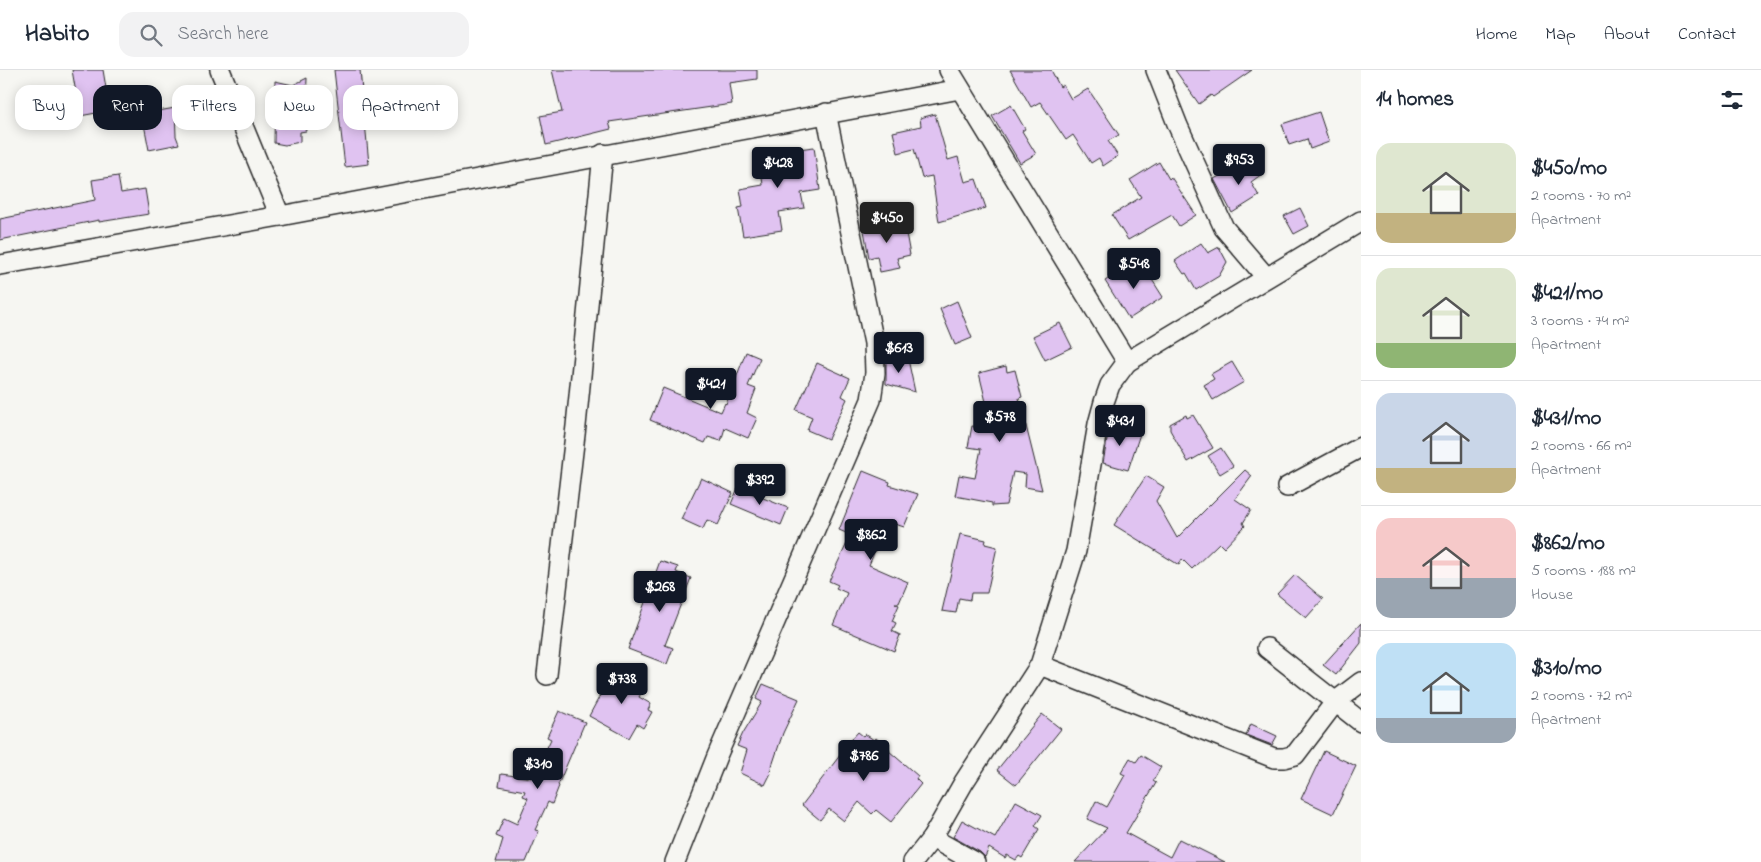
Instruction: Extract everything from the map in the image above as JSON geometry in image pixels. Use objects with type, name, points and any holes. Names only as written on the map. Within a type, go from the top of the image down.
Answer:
[{"type":"street","points":[[220,70],[280,216]]},
{"type":"street","points":[[948,70],[1127,362]]},
{"type":"street","points":[[1156,70],[1178,126],[1224,228],[1266,277]]},
{"type":"street","points":[[0,265],[280,216],[603,154],[960,89]]},
{"type":"street","points":[[675,862],[717,756],[871,400],[875,373],[874,343],[826,113]]},
{"type":"street","points":[[547,675],[576,426],[603,154]]},
{"type":"street","points":[[913,862],[932,838],[964,782],[1040,664],[1076,551],[1098,424],[1110,385],[1127,362],[1361,221]]},
{"type":"street","points":[[1287,487],[1361,447]]},
{"type":"street","points":[[1267,648],[1361,722]]},
{"type":"street","points":[[1040,664],[1274,758],[1295,755],[1336,701],[1361,682]]},
{"type":"street","points":[[932,838],[975,862]]},
{"type":"building","points":[[72,70],[103,70],[106,85],[93,85],[93,114],[83,115],[83,85],[75,85]]},
{"type":"building","points":[[334,70],[360,70],[361,85],[343,85],[343,130],[366,130],[369,164],[345,167]]},
{"type":"building","points":[[552,70],[757,70],[757,79],[729,83],[732,104],[609,122],[611,129],[546,145],[540,116],[562,112]]},
{"type":"building","points":[[1010,70],[1051,70],[1060,87],[1063,85],[1071,99],[1088,89],[1119,135],[1108,141],[1118,156],[1103,166],[1099,158],[1091,163],[1073,135],[1066,140],[1040,102],[1031,107]]},
{"type":"building","points":[[1175,70],[1252,70],[1213,97],[1211,95],[1199,104]]},
{"type":"building","points":[[307,78],[307,85],[293,85]]},
{"type":"building","points":[[275,81],[293,85],[275,85]]},
{"type":"building","points":[[1011,105],[1025,129],[1022,131],[1036,154],[1020,163],[992,116]]},
{"type":"building","points":[[172,109],[172,130],[176,130],[179,144],[149,150],[145,130],[162,130],[162,110]]},
{"type":"building","points":[[1319,112],[1329,142],[1310,149],[1307,139],[1289,145],[1282,124]]},
{"type":"building","points":[[935,114],[948,160],[958,157],[965,182],[976,179],[986,208],[939,222],[932,176],[922,178],[914,149],[898,153],[893,132],[921,126],[920,118]]},
{"type":"building","points":[[274,130],[306,130],[300,132],[300,142],[285,145],[274,143]]},
{"type":"building","points":[[814,147],[820,190],[801,193],[804,208],[779,212],[782,230],[743,236],[738,208],[743,207],[740,189],[763,185],[759,154]]},
{"type":"building","points":[[1251,161],[1262,174],[1251,182],[1259,196],[1232,213],[1214,179],[1236,167],[1238,171]]},
{"type":"building","points":[[1159,162],[1169,179],[1171,177],[1196,215],[1179,226],[1172,215],[1128,240],[1112,215],[1141,197],[1130,180]]},
{"type":"building","points":[[118,176],[121,193],[145,189],[149,214],[99,222],[99,220],[0,240],[0,219],[95,200],[92,180]]},
{"type":"building","points":[[1300,208],[1309,226],[1294,234],[1284,216]]},
{"type":"building","points":[[881,222],[881,226],[904,222],[910,255],[897,258],[900,268],[880,272],[877,256],[869,258],[863,225]]},
{"type":"building","points":[[1201,243],[1208,253],[1219,247],[1227,262],[1219,276],[1196,290],[1186,273],[1184,274],[1175,261]]},
{"type":"building","points":[[1130,265],[1134,273],[1144,267],[1163,297],[1129,319],[1105,281]]},
{"type":"building","points":[[957,301],[972,338],[955,345],[940,309]]},
{"type":"building","points":[[1060,323],[1072,347],[1045,360],[1033,336]]},
{"type":"building","points":[[746,352],[760,358],[748,386],[756,389],[747,413],[757,418],[748,438],[725,428],[721,441],[708,437],[705,443],[650,420],[663,388],[721,412],[726,404]]},
{"type":"building","points":[[886,358],[908,359],[915,392],[886,384]]},
{"type":"building","points":[[1232,362],[1244,382],[1213,400],[1204,385],[1214,379],[1211,374]]},
{"type":"building","points":[[817,363],[850,378],[842,396],[847,399],[828,439],[807,430],[812,417],[796,410]]},
{"type":"building","points":[[1006,366],[1007,372],[1015,370],[1022,397],[1019,398],[1042,490],[1025,487],[1026,474],[1013,472],[1006,505],[992,506],[992,503],[955,496],[959,475],[975,478],[981,449],[968,447],[972,426],[989,428],[986,402],[979,373]]},
{"type":"building","points":[[1186,415],[1187,418],[1193,415],[1213,448],[1188,462],[1170,430],[1170,424]]},
{"type":"building","points":[[1110,423],[1124,426],[1124,428],[1140,434],[1128,470],[1103,463]]},
{"type":"building","points":[[1221,448],[1233,466],[1220,474],[1208,456]]},
{"type":"building","points":[[1245,470],[1252,476],[1235,499],[1251,510],[1243,523],[1245,526],[1224,548],[1219,543],[1192,569],[1182,559],[1179,565],[1114,525],[1146,476],[1164,487],[1156,501],[1177,538]]},
{"type":"building","points":[[863,471],[890,482],[889,485],[918,494],[904,527],[892,523],[887,534],[883,532],[869,565],[908,582],[899,603],[895,603],[899,605],[892,621],[896,623],[892,631],[900,635],[894,651],[833,625],[847,593],[836,588],[838,585],[829,581],[851,535],[839,530]]},
{"type":"building","points":[[701,478],[733,493],[718,525],[707,520],[703,529],[681,519]]},
{"type":"building","points":[[738,488],[788,508],[781,525],[731,504]]},
{"type":"building","points":[[960,534],[986,540],[985,544],[997,547],[987,593],[971,593],[970,600],[959,598],[956,613],[942,611]]},
{"type":"building","points":[[660,561],[678,567],[676,572],[691,578],[665,645],[673,648],[667,664],[628,649]]},
{"type":"building","points":[[1295,575],[1323,599],[1306,618],[1277,594]]},
{"type":"building","points":[[1361,623],[1361,643],[1336,675],[1323,665]]},
{"type":"building","points":[[613,669],[645,686],[639,697],[651,704],[648,710],[652,712],[643,728],[637,724],[629,738],[589,716]]},
{"type":"building","points":[[763,684],[799,699],[783,733],[771,773],[765,785],[740,773],[747,750],[737,746],[762,702],[756,699]]},
{"type":"building","points":[[559,711],[585,722],[558,785],[552,804],[548,802],[535,830],[539,831],[526,862],[496,862],[503,839],[496,836],[504,818],[517,824],[528,798],[523,796],[525,791],[499,786],[501,774],[531,778],[551,739],[547,737]]},
{"type":"building","points":[[1042,714],[1061,729],[1016,785],[997,770]]},
{"type":"building","points":[[1251,724],[1277,736],[1272,745],[1246,735]]},
{"type":"building","points":[[858,732],[874,740],[876,738],[918,776],[916,779],[921,784],[891,822],[876,810],[872,814],[859,802],[844,821],[829,809],[820,820],[802,805],[843,749]]},
{"type":"building","points":[[1324,751],[1356,766],[1333,814],[1301,799]]},
{"type":"building","points":[[1141,755],[1161,767],[1153,781],[1156,783],[1126,833],[1170,857],[1179,839],[1225,862],[1075,862],[1107,828],[1087,819],[1096,801],[1107,807],[1125,775],[1121,773],[1130,758],[1136,762]]},
{"type":"building","points":[[1016,801],[1042,815],[1035,826],[1039,829],[1022,858],[1019,856],[1016,860],[1007,855],[1005,858],[989,848],[985,857],[980,852],[953,837],[962,820],[995,838]]}]
